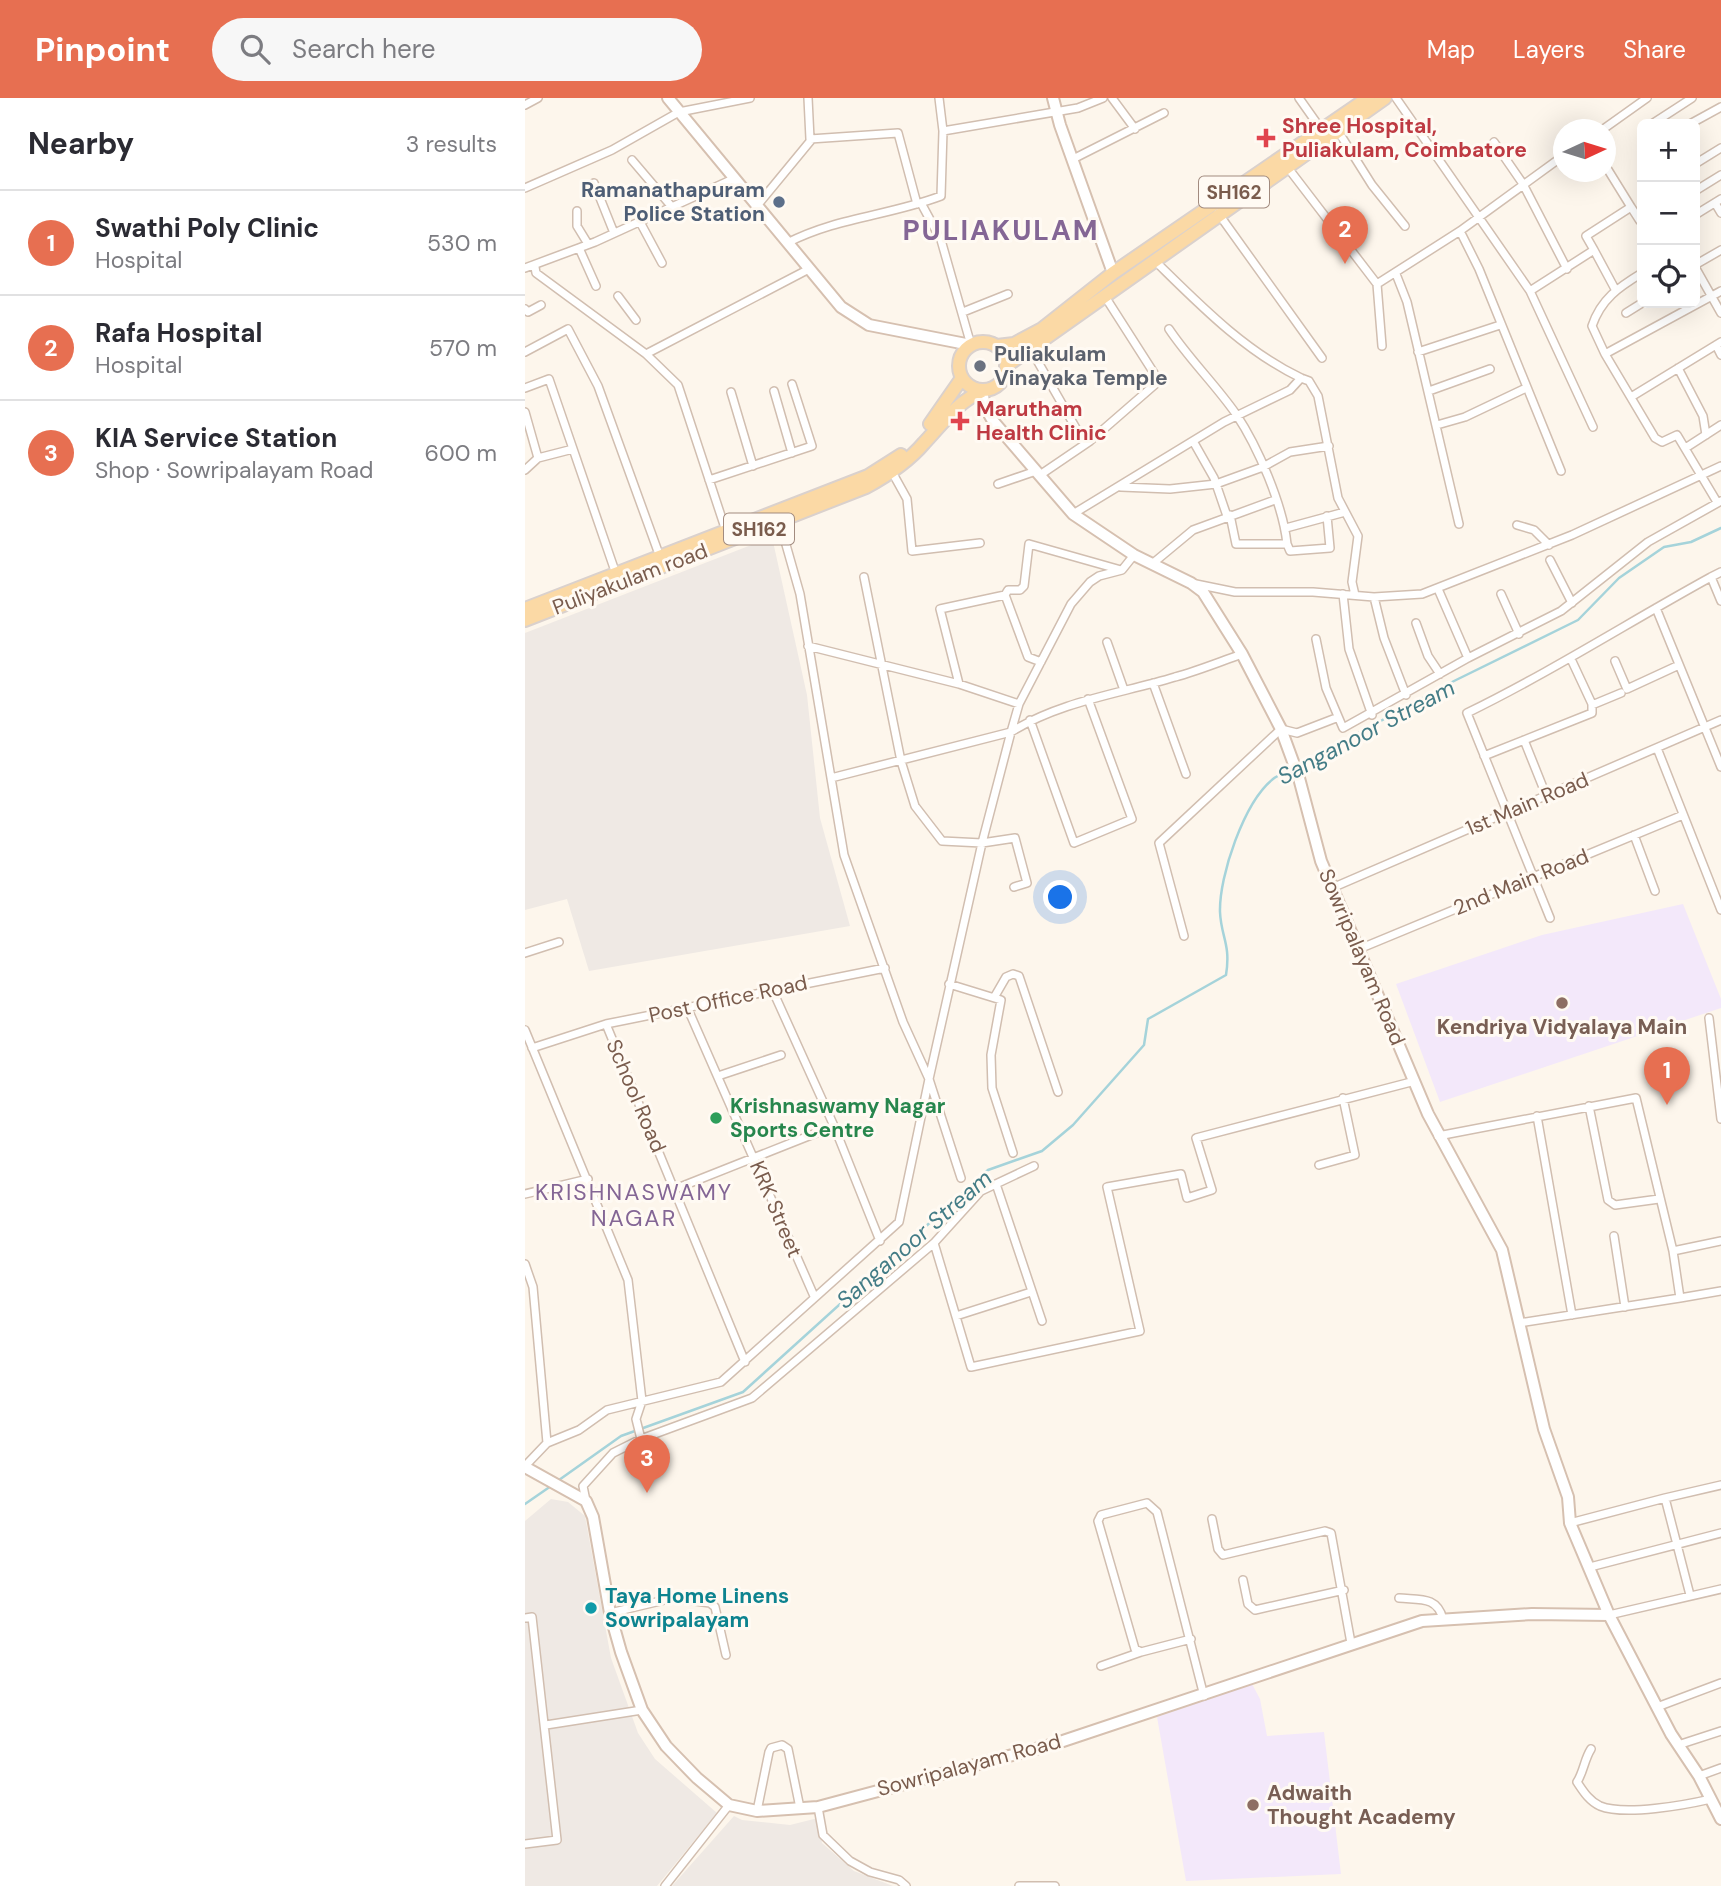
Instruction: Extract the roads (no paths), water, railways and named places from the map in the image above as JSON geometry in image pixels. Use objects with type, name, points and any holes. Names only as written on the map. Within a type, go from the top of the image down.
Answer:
[{"type":"main road","name":"SH162","points":[[1329,133],[1368,98]]},
{"type":"main road","name":"SH162","points":[[1101,290],[1113,273],[1216,210],[1385,98]]},
{"type":"main road","name":"SH162","points":[[1006,366],[1101,290],[1153,260],[1216,210]]},
{"type":"main road","points":[[982,391],[970,387],[962,378],[962,356],[971,345],[984,342],[997,346],[1014,344],[1042,330],[1101,290]]},
{"type":"main road","points":[[997,346],[1005,358],[1006,366]]},
{"type":"main road","name":"Puliyakulam road","points":[[525,609],[726,531],[866,486],[893,472],[967,398],[998,383],[1006,366]]},
{"type":"main road","name":"Puliyakulam road","points":[[525,620],[868,476],[894,461],[937,416],[962,378]]},
{"type":"street","points":[[525,104],[538,98]]},
{"type":"street","points":[[667,98],[841,307],[869,325],[971,345],[941,240],[919,204],[898,133],[812,139]]},
{"type":"street","points":[[525,188],[612,150],[679,112],[750,98]]},
{"type":"street","points":[[756,207],[812,139],[808,98]]},
{"type":"street","points":[[787,243],[818,227],[919,204],[941,196],[943,131],[939,98]]},
{"type":"street","points":[[1053,98],[1113,273]]},
{"type":"street","points":[[943,131],[1056,113],[1103,98]]},
{"type":"street","points":[[1112,98],[1135,128]]},
{"type":"street","points":[[1299,98],[1405,226]]},
{"type":"street","points":[[1396,98],[1530,291],[1593,427]]},
{"type":"street","points":[[1616,120],[1647,98]]},
{"type":"street","points":[[1660,119],[1692,98]]},
{"type":"street","points":[[1699,119],[1721,107]]},
{"type":"street","points":[[1073,159],[1164,113]]},
{"type":"street","points":[[1494,142],[1523,184],[1567,269]]},
{"type":"street","points":[[1700,161],[1721,148]]},
{"type":"street","points":[[632,160],[672,207]]},
{"type":"street","points":[[1284,163],[1377,284],[1382,346]]},
{"type":"street","points":[[1377,284],[1460,231],[1553,163]]},
{"type":"street","points":[[1700,188],[1721,175]]},
{"type":"street","points":[[525,268],[535,267],[733,179]]},
{"type":"street","points":[[1616,182],[1637,216]]},
{"type":"street","points":[[594,183],[614,233]]},
{"type":"street","points":[[1700,212],[1718,201],[1721,213]]},
{"type":"street","points":[[1615,289],[1586,236],[1631,207]]},
{"type":"street","points":[[1216,210],[1322,358]]},
{"type":"street","points":[[577,211],[577,226],[588,244]]},
{"type":"street","points":[[640,222],[663,263]]},
{"type":"street","points":[[1460,231],[1479,268],[1561,471]]},
{"type":"street","points":[[579,248],[596,286]]},
{"type":"street","points":[[1530,291],[1594,250]]},
{"type":"street","points":[[1700,263],[1721,250]]},
{"type":"street","points":[[1153,260],[1201,307],[1244,342],[1309,381],[1318,396],[1338,498],[1358,536],[1352,582],[1355,595]]},
{"type":"street","points":[[535,267],[535,273],[646,354],[678,385],[726,531]]},
{"type":"street","points":[[646,354],[809,269]]},
{"type":"street","points":[[1396,274],[1407,302],[1459,524]]},
{"type":"street","points":[[1700,275],[1721,313]]},
{"type":"street","points":[[1316,639],[1319,666],[1336,718],[1343,728],[1372,715],[1468,658],[1519,634],[1572,603],[1648,542],[1719,501],[1677,435],[1662,442],[1655,438],[1605,354],[1592,326],[1601,304],[1615,289],[1637,276]]},
{"type":"street","points":[[998,484],[1038,473],[1085,444],[1159,380],[1101,290]]},
{"type":"street","points":[[1605,354],[1721,291]]},
{"type":"street","points":[[963,312],[1008,294]]},
{"type":"street","points":[[618,296],[636,320]]},
{"type":"street","points":[[525,309],[528,312],[541,305]]},
{"type":"street","points":[[1626,313],[1637,306]]},
{"type":"street","points":[[1419,352],[1500,325]]},
{"type":"street","points":[[1169,329],[1236,415],[1263,467],[1286,527],[1290,551],[1330,548],[1327,516]]},
{"type":"street","points":[[525,352],[568,330],[598,386],[660,557]]},
{"type":"street","points":[[1631,397],[1718,343],[1721,355]]},
{"type":"street","points":[[1030,348],[1085,444]]},
{"type":"street","points":[[1678,368],[1703,416],[1706,435]]},
{"type":"street","points":[[1429,391],[1490,369]]},
{"type":"street","points":[[1073,514],[1236,415],[1290,390],[1301,377]]},
{"type":"street","points":[[525,388],[549,379],[616,574]]},
{"type":"street","points":[[709,480],[812,446],[792,384]]},
{"type":"street","points":[[1437,425],[1465,417],[1527,388]]},
{"type":"street","points":[[773,391],[792,453]]},
{"type":"street","name":"Sowripalayam Road","points":[[982,391],[985,407],[993,421],[1073,514],[1134,555],[1191,583],[1214,607],[1281,729],[1299,778],[1321,861],[1332,888],[1438,1136],[1503,1250],[1544,1429],[1567,1497],[1570,1523],[1609,1615],[1657,1707],[1699,1776],[1721,1819]]},
{"type":"street","points":[[731,392],[753,466]]},
{"type":"street","points":[[525,412],[538,458]]},
{"type":"street","points":[[1687,447],[1721,425]]},
{"type":"street","points":[[1193,441],[1216,484],[1229,516],[1236,544],[1287,544]]},
{"type":"street","points":[[1120,487],[1170,489],[1216,484],[1263,467],[1290,452],[1329,446]]},
{"type":"street","points":[[525,470],[538,458],[573,449]]},
{"type":"street","points":[[1191,583],[1199,582],[1235,592],[1403,597],[1438,589],[1549,545],[1721,466]]},
{"type":"street","points":[[893,472],[907,499],[912,551],[980,543]]},
{"type":"street","points":[[1151,564],[1193,530],[1275,500]]},
{"type":"street","points":[[1286,527],[1345,512]]},
{"type":"street","points":[[778,516],[800,594],[844,855],[903,1022],[929,1079],[961,1178]]},
{"type":"street","points":[[1517,525],[1534,530],[1549,545]]},
{"type":"street","points":[[959,684],[940,609],[1005,595],[1008,590],[1020,590],[1024,586],[1029,544],[1122,570]]},
{"type":"street","points":[[586,1501],[525,1466],[547,1443],[579,1430],[607,1409],[721,1382],[899,1222],[949,984],[982,843],[1019,704],[1071,604],[1083,588],[1099,576],[1122,570],[1134,555]]},
{"type":"street","points":[[1550,560],[1572,603]]},
{"type":"street","points":[[1551,919],[1467,713],[1571,659],[1721,572]]},
{"type":"street","points":[[864,577],[901,761],[915,806],[942,841],[982,843],[1015,838],[1027,883],[1014,887]]},
{"type":"street","points":[[1711,578],[1721,601]]},
{"type":"street","points":[[1438,589],[1468,658]]},
{"type":"street","points":[[1343,594],[1349,649],[1372,715]]},
{"type":"street","points":[[1501,594],[1519,634]]},
{"type":"street","points":[[1005,595],[1028,657],[1041,662]]},
{"type":"street","points":[[1374,597],[1387,648],[1406,695]]},
{"type":"street","points":[[1656,608],[1721,767]]},
{"type":"street","points":[[1416,623],[1428,656],[1440,674]]},
{"type":"street","points":[[1107,642],[1124,690]]},
{"type":"street","points":[[808,646],[959,684],[1019,704]]},
{"type":"street","points":[[831,778],[1011,732],[1030,720],[1088,699],[1153,683],[1241,654]]},
{"type":"street","points":[[1484,756],[1592,713],[1592,705],[1571,659]]},
{"type":"street","points":[[1615,661],[1627,689],[1679,665]]},
{"type":"street","points":[[1153,683],[1186,774]]},
{"type":"street","points":[[1592,705],[1621,693]]},
{"type":"street","points":[[1030,720],[1074,843],[1132,819],[1088,699]]},
{"type":"street","points":[[1184,936],[1159,843],[1281,729],[1297,733],[1336,718]]},
{"type":"street","name":"1st Main Road","points":[[1332,888],[1721,720]]},
{"type":"street","points":[[1524,740],[1546,795]]},
{"type":"street","points":[[1657,748],[1721,910]]},
{"type":"street","name":"2nd Main Road","points":[[1359,949],[1683,815]]},
{"type":"street","points":[[1634,835],[1655,891]]},
{"type":"street","points":[[525,953],[559,942]]},
{"type":"street","name":"Post Office Road","points":[[532,1048],[605,1024],[885,968]]},
{"type":"street","points":[[995,996],[1006,978],[1013,974],[1019,976],[1058,1092]]},
{"type":"street","points":[[949,984],[1001,1000],[991,1055],[992,1088],[1013,1153]]},
{"type":"street","points":[[772,989],[834,1126],[880,1241]]},
{"type":"street","name":"KRK Street","points":[[687,1007],[814,1296]]},
{"type":"street","points":[[1709,1018],[1721,1119]]},
{"type":"street","name":"School Road","points":[[605,1024],[745,1362]]},
{"type":"street","points":[[525,1030],[628,1280],[642,1401],[636,1419],[642,1439]]},
{"type":"street","points":[[718,1076],[781,1055]]},
{"type":"street","points":[[934,1243],[971,1367],[1140,1331],[1107,1187],[1181,1174],[1187,1198],[1212,1190],[1196,1138],[1415,1081]]},
{"type":"street","points":[[1319,1165],[1355,1155],[1343,1098]]},
{"type":"street","points":[[1438,1136],[1636,1098],[1673,1251],[1680,1298]]},
{"type":"street","points":[[1589,1107],[1608,1200],[1615,1205],[1659,1199]]},
{"type":"street","points":[[1537,1116],[1572,1315]]},
{"type":"street","points":[[675,1189],[834,1126]]},
{"type":"street","points":[[586,1501],[583,1486],[613,1453],[642,1439],[752,1398],[934,1243],[981,1191],[1034,1166]]},
{"type":"street","points":[[525,1194],[588,1180]]},
{"type":"street","points":[[996,1184],[1042,1321]]},
{"type":"street","points":[[1614,1236],[1625,1307]]},
{"type":"street","points":[[1673,1251],[1721,1241]]},
{"type":"street","points":[[525,1264],[547,1443]]},
{"type":"street","points":[[1519,1322],[1721,1291]]},
{"type":"street","points":[[956,1316],[1031,1292]]},
{"type":"street","points":[[1570,1523],[1721,1485]]},
{"type":"street","points":[[1665,1499],[1690,1595]]},
{"type":"street","name":"Sowripalayam Road","points":[[586,1501],[593,1517],[610,1613],[642,1710],[666,1746],[697,1778],[730,1805],[757,1811],[818,1807],[1054,1744],[1422,1621],[1532,1614],[1609,1615]]},
{"type":"street","points":[[1141,1653],[1132,1641],[1098,1521],[1101,1515],[1147,1503],[1157,1512],[1204,1696]]},
{"type":"street","points":[[1212,1519],[1218,1549],[1223,1555],[1325,1531],[1331,1534],[1344,1590],[1351,1643]]},
{"type":"street","points":[[1590,1567],[1721,1533]]},
{"type":"street","points":[[1243,1580],[1248,1604],[1255,1610],[1344,1590]]},
{"type":"street","points":[[1609,1615],[1721,1589]]},
{"type":"street","points":[[610,1613],[673,1598],[710,1604],[715,1607],[726,1655]]},
{"type":"street","points":[[1399,1598],[1431,1600],[1439,1606],[1443,1619]]},
{"type":"street","points":[[525,1618],[532,1617],[557,1840],[525,1844]]},
{"type":"street","points":[[1101,1665],[1191,1639]]},
{"type":"street","points":[[1657,1707],[1721,1683]]},
{"type":"street","points":[[546,1725],[642,1710]]},
{"type":"street","points":[[1678,1745],[1721,1731]]},
{"type":"street","points":[[757,1811],[769,1752],[771,1748],[782,1745],[788,1749],[800,1808]]},
{"type":"street","points":[[1591,1749],[1583,1762],[1582,1775],[1577,1782],[1587,1796],[1601,1807],[1641,1810],[1711,1800]]},
{"type":"street","points":[[1699,1776],[1721,1768]]},
{"type":"street","points":[[665,1886],[730,1805]]},
{"type":"street","points":[[818,1807],[823,1835],[850,1861],[870,1872],[899,1880],[906,1886]]},
{"type":"street","points":[[1019,1886],[1055,1886]]},
{"type":"waterway","name":"Sanganoor Stream","points":[[1298,766],[1454,681],[1578,620],[1619,578],[1664,547],[1691,542],[1721,528]]},
{"type":"waterway","name":"Sanganoor Stream","points":[[559,1480],[621,1436],[743,1392],[988,1170],[1042,1151],[1073,1125],[1144,1045],[1148,1019],[1226,975],[1227,948],[1221,921],[1221,897],[1235,841],[1252,804],[1262,790],[1275,778],[1292,769]]},
{"type":"waterway","name":"Sanganoor Stream","points":[[525,1504],[551,1486]]},
{"type":"place","name":"Shree Hospital, Puliakulam, Coimbatore","points":[[1266,138]]},
{"type":"place","name":"Ramanathapuram Police Station","points":[[779,202]]},
{"type":"place","name":"Rafa Hospital","points":[[1345,264]]},
{"type":"place","name":"Puliakulam Vinayaka Temple","points":[[980,366]]},
{"type":"place","name":"Marutham Health Clinic","points":[[960,421]]},
{"type":"place","name":"Kendriya Vidyalaya Main","points":[[1562,1003]]},
{"type":"place","name":"Swathi Poly Clinic","points":[[1667,1105]]},
{"type":"place","name":"Krishnaswamy Nagar Sports Centre","points":[[716,1118]]},
{"type":"place","name":"KIA Service Station","points":[[647,1493]]},
{"type":"place","name":"Taya Home Linens Sowripalayam","points":[[591,1608]]},
{"type":"place","name":"Adwaith Thought Academy","points":[[1253,1805]]},
{"type":"district","name":"PULIAKULAM","points":[[1001,230]]},
{"type":"district","name":"KRISHNASWAMY NAGAR","points":[[634,1205]]}]
